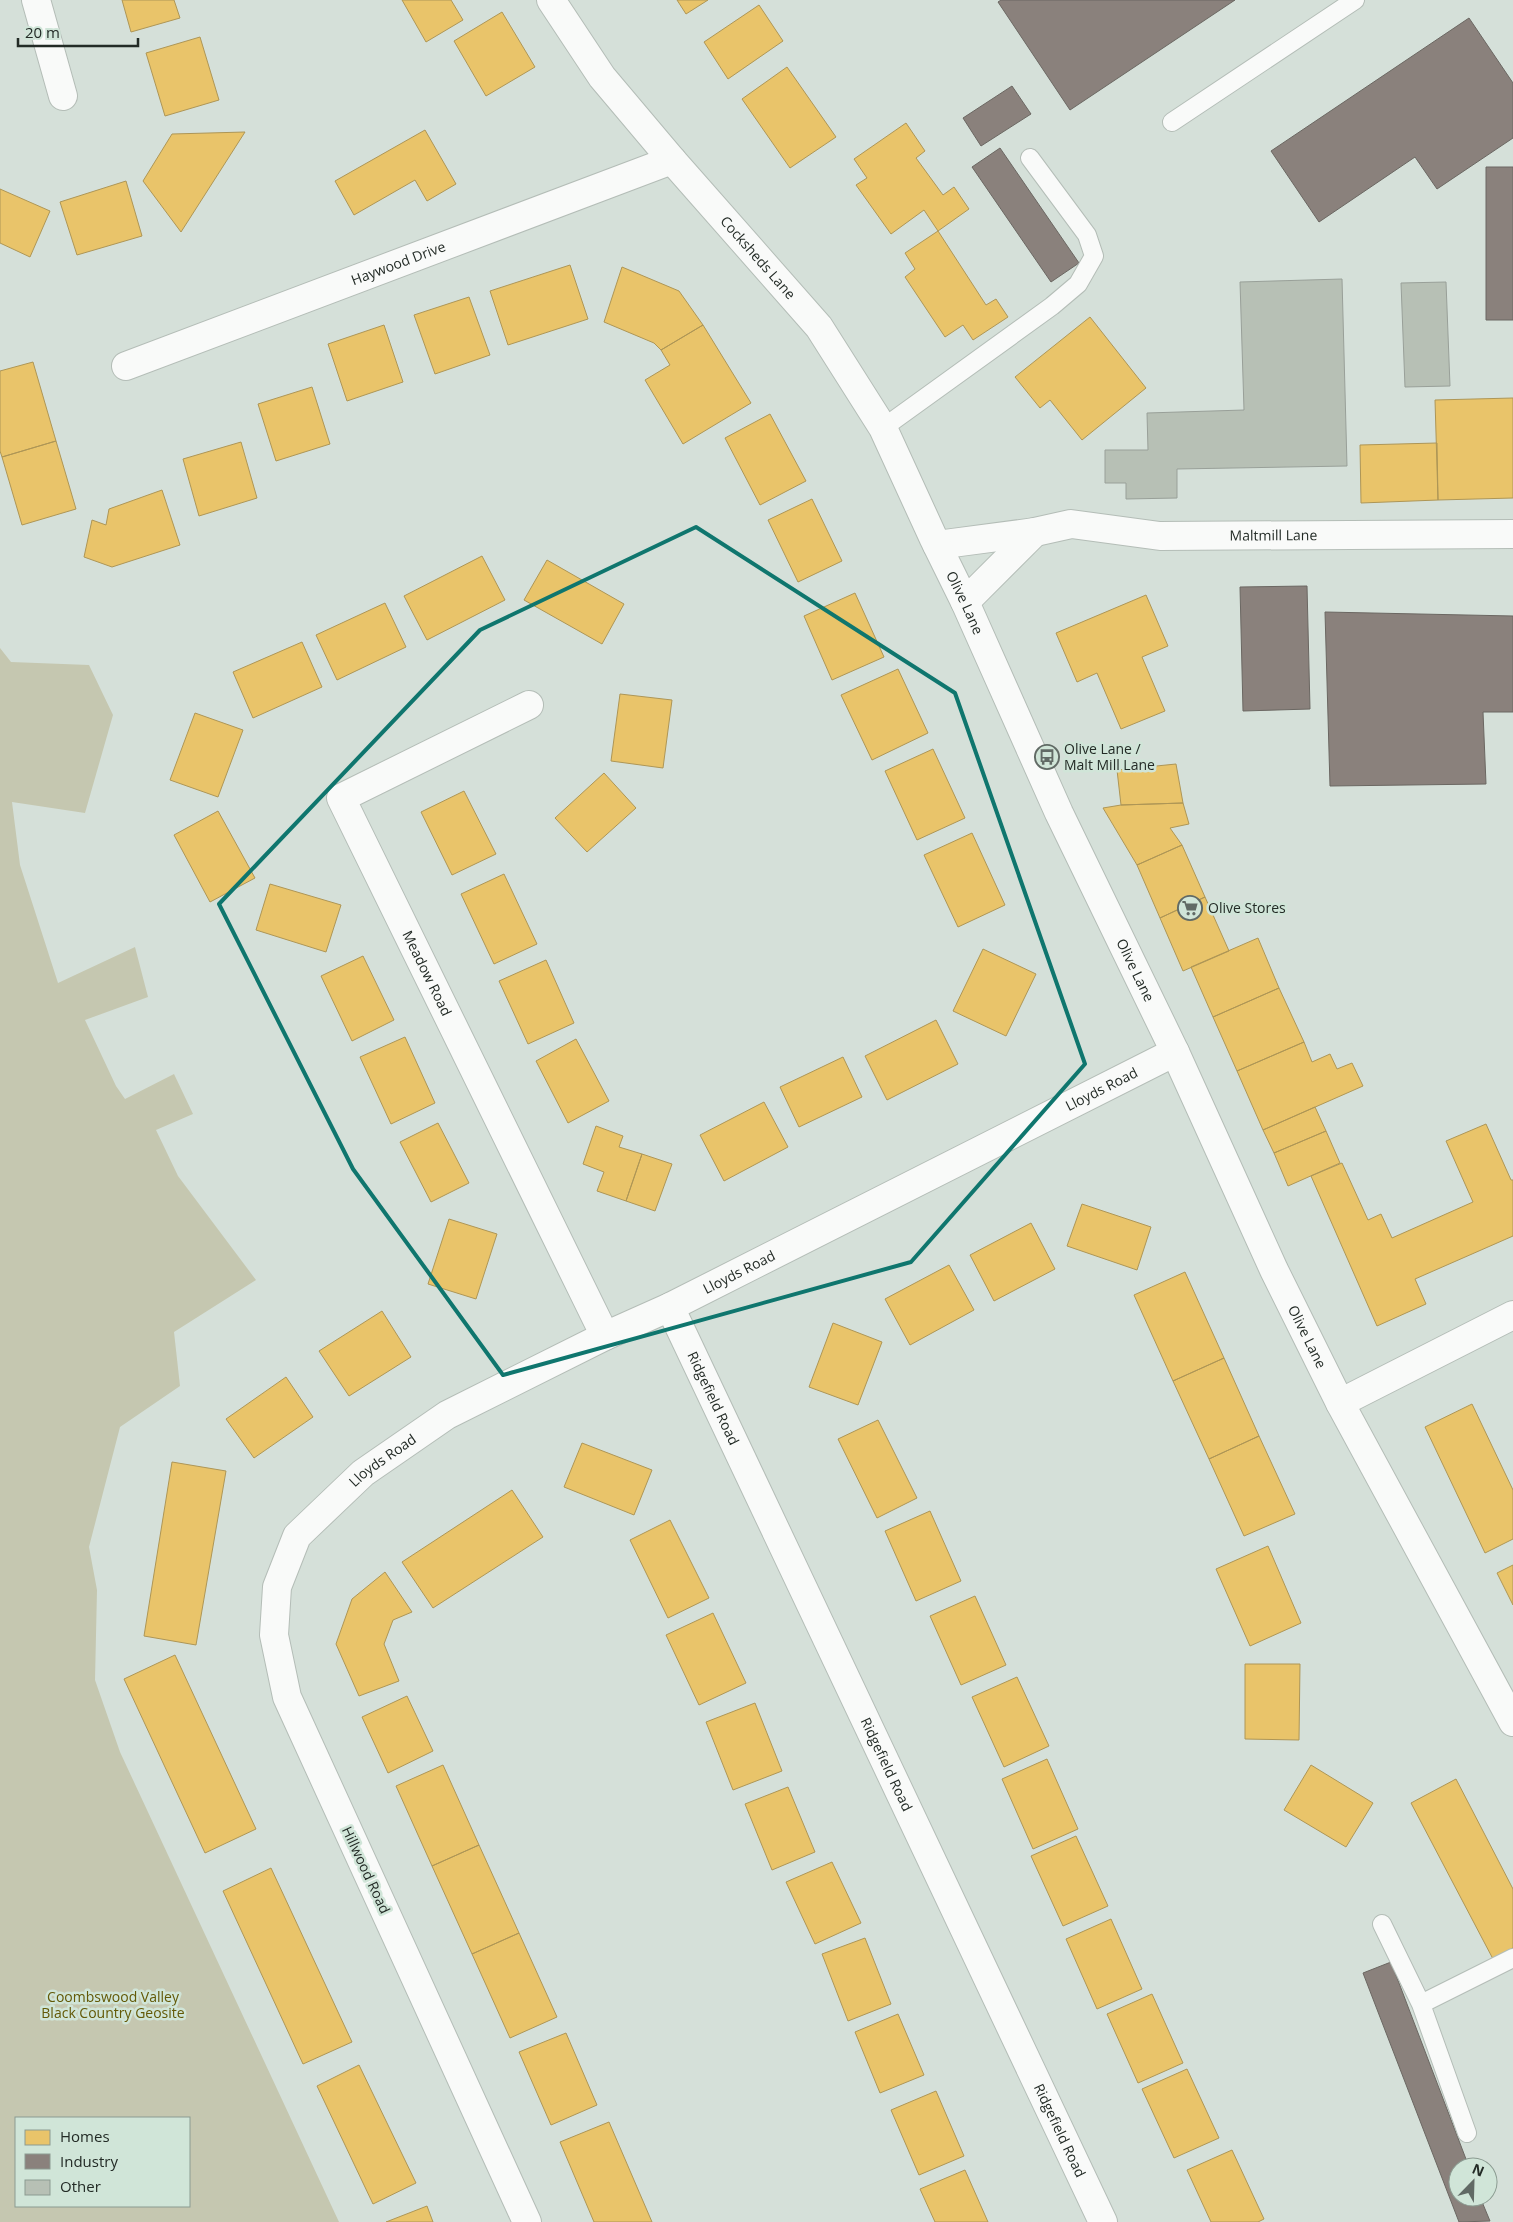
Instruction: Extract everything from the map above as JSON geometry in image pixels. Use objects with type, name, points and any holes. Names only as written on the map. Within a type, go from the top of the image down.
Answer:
[{"type":"street","points":[[36,0],[63,96]]},
{"type":"street","name":"Cocksheds Lane","points":[[551,0],[602,78],[819,327],[883,428],[935,541]]},
{"type":"street","name":"Haywood Drive","points":[[126,366],[672,160]]},
{"type":"street","name":"Maltmill Lane","points":[[935,541],[1035,532],[1071,524],[1160,536],[1513,534]]},
{"type":"street","points":[[965,602],[1035,532]]},
{"type":"street","name":"Olive Lane","points":[[935,541],[965,602],[1059,813],[1175,1052],[1274,1270],[1340,1403],[1513,1722]]},
{"type":"street","name":"Meadow Road","points":[[529,705],[341,798],[605,1336]]},
{"type":"street","name":"Lloyds Road","points":[[319,1515],[363,1473],[447,1415],[605,1336],[670,1307],[1175,1052]]},
{"type":"street","name":"Ridgefield Road","points":[[670,1307],[1103,2222]]},
{"type":"street","points":[[1340,1403],[1513,1315]]},
{"type":"street","name":"Hillwood Road","points":[[319,1515],[298,1536],[277,1587],[274,1635],[287,1697],[527,2222]]},
{"type":"lane","points":[[1172,122],[1355,0]]},
{"type":"lane","points":[[883,428],[1052,306],[1078,284],[1088,270],[1094,256],[1087,235],[1030,158]]},
{"type":"lane","points":[[1382,1924],[1421,2004],[1467,2133]]},
{"type":"lane","points":[[1421,2004],[1513,1958]]},
{"type":"highlighted area","points":[[696,527],[955,693],[1085,1064],[911,1262],[503,1375],[353,1169],[219,904],[480,630]]},
{"type":"green space","name":"Coombswood Valley Black Country Geosite","points":[[0,648],[11,662],[89,665],[113,715],[85,813],[12,802],[20,865],[58,983],[135,947],[148,997],[85,1020],[116,1086],[125,1099],[174,1074],[193,1114],[156,1130],[178,1176],[256,1280],[174,1332],[180,1386],[120,1427],[89,1547],[97,1590],[95,1680],[120,1752],[339,2222],[0,2222]]},
{"type":"building: Homes","points":[[122,0],[174,0],[180,18],[131,32]]},
{"type":"building: Homes","points":[[402,0],[451,0],[463,20],[426,42]]},
{"type":"building: Homes","points":[[677,0],[708,0],[686,14]]},
{"type":"building: Homes","points":[[759,5],[783,41],[728,79],[704,42]]},
{"type":"building: Homes","points":[[502,12],[535,67],[486,96],[454,41]]},
{"type":"building: Homes","points":[[200,37],[219,100],[165,116],[146,53]]},
{"type":"building: Homes","points":[[787,67],[836,137],[790,168],[742,99]]},
{"type":"building: Homes","points":[[906,123],[925,151],[916,158],[943,195],[954,187],[969,209],[938,231],[924,210],[891,234],[856,185],[867,178],[854,159]]},
{"type":"building: Homes","points":[[425,130],[456,184],[427,201],[415,180],[354,215],[335,181]]},
{"type":"building: Homes","points":[[245,132],[181,232],[143,181],[172,134]]},
{"type":"building: Homes","points":[[126,181],[142,236],[77,255],[60,202]]},
{"type":"building: Homes","points":[[0,189],[50,211],[30,257],[0,243]]},
{"type":"building: Homes","points":[[938,231],[986,305],[996,299],[1008,317],[973,340],[963,325],[945,337],[905,277],[915,269],[905,253]]},
{"type":"building: Homes","points":[[570,265],[588,319],[508,345],[490,291]]},
{"type":"building: Homes","points":[[622,267],[679,291],[703,325],[661,350],[654,343],[604,322]]},
{"type":"building: Homes","points":[[469,297],[490,355],[435,374],[414,315]]},
{"type":"building: Homes","points":[[1090,317],[1146,388],[1082,440],[1050,400],[1040,408],[1015,377]]},
{"type":"building: Homes","points":[[384,325],[403,382],[347,401],[328,344]]},
{"type":"building: Homes","points":[[703,325],[751,403],[683,444],[645,380],[670,365],[661,350]]},
{"type":"building: Homes","points":[[33,362],[56,441],[2,457],[0,451],[0,371]]},
{"type":"building: Homes","points":[[312,387],[330,444],[276,461],[258,404]]},
{"type":"building: Homes","points":[[1513,398],[1513,498],[1438,500],[1435,400]]},
{"type":"building: Homes","points":[[770,414],[806,481],[760,505],[725,438]]},
{"type":"building: Homes","points":[[56,441],[76,509],[22,525],[2,457]]},
{"type":"building: Homes","points":[[241,442],[257,498],[199,516],[183,459]]},
{"type":"building: Homes","points":[[1437,443],[1438,500],[1361,503],[1360,445]]},
{"type":"building: Homes","points":[[162,490],[180,545],[112,567],[84,557],[92,520],[106,525],[109,509]]},
{"type":"building: Homes","points":[[812,499],[842,561],[798,582],[768,520]]},
{"type":"building: Homes","points":[[482,556],[505,600],[427,640],[404,596]]},
{"type":"building: Homes","points":[[547,560],[624,604],[602,644],[524,600]]},
{"type":"building: Homes","points":[[855,593],[884,657],[832,680],[804,616]]},
{"type":"building: Homes","points":[[1146,595],[1168,646],[1142,657],[1165,711],[1121,729],[1097,673],[1077,682],[1056,633]]},
{"type":"building: Homes","points":[[385,603],[406,647],[337,680],[316,635]]},
{"type":"building: Homes","points":[[302,642],[322,687],[253,718],[233,672]]},
{"type":"building: Homes","points":[[898,669],[928,733],[872,760],[841,695]]},
{"type":"building: Homes","points":[[620,694],[672,700],[663,768],[611,761]]},
{"type":"building: Homes","points":[[195,713],[243,730],[218,797],[170,780]]},
{"type":"building: Homes","points":[[933,749],[965,818],[917,840],[885,771]]},
{"type":"building: Homes","points":[[1176,764],[1183,803],[1121,805],[1117,770]]},
{"type":"building: Homes","points":[[604,773],[636,808],[587,852],[555,818]]},
{"type":"building: Homes","points":[[464,791],[496,854],[452,875],[421,812]]},
{"type":"building: Homes","points":[[1183,803],[1189,824],[1170,828],[1182,845],[1137,865],[1103,808],[1121,805]]},
{"type":"building: Homes","points":[[218,811],[255,878],[210,902],[174,835]]},
{"type":"building: Homes","points":[[972,833],[1005,905],[958,927],[924,855]]},
{"type":"building: Homes","points":[[1182,845],[1205,897],[1160,918],[1137,865]]},
{"type":"building: Homes","points":[[504,874],[537,944],[494,964],[461,894]]},
{"type":"building: Homes","points":[[270,884],[341,905],[326,952],[256,930]]},
{"type":"building: Homes","points":[[1205,897],[1229,951],[1183,971],[1160,918]]},
{"type":"building: Homes","points":[[1258,938],[1279,988],[1213,1017],[1191,967]]},
{"type":"building: Homes","points":[[983,949],[1036,974],[1006,1036],[953,1011]]},
{"type":"building: Homes","points":[[363,956],[394,1020],[352,1041],[321,976]]},
{"type":"building: Homes","points":[[546,960],[574,1023],[528,1044],[499,981]]},
{"type":"building: Homes","points":[[1279,988],[1304,1042],[1237,1071],[1213,1017]]},
{"type":"building: Homes","points":[[936,1020],[958,1064],[887,1100],[865,1056]]},
{"type":"building: Homes","points":[[405,1037],[435,1103],[391,1124],[360,1057]]},
{"type":"building: Homes","points":[[576,1039],[609,1101],[568,1123],[536,1061]]},
{"type":"building: Homes","points":[[1304,1042],[1312,1062],[1330,1054],[1337,1069],[1352,1063],[1363,1086],[1263,1130],[1237,1071]]},
{"type":"building: Homes","points":[[843,1057],[862,1097],[799,1127],[780,1087]]},
{"type":"building: Homes","points":[[764,1102],[788,1147],[724,1181],[700,1135]]},
{"type":"building: Homes","points":[[1315,1107],[1326,1131],[1274,1153],[1263,1130]]},
{"type":"building: Homes","points":[[438,1123],[469,1183],[431,1202],[400,1142]]},
{"type":"building: Homes","points":[[1486,1124],[1511,1180],[1513,1180],[1513,1236],[1415,1279],[1426,1304],[1377,1326],[1311,1176],[1342,1163],[1368,1220],[1381,1214],[1392,1238],[1473,1202],[1446,1141]]},
{"type":"building: Homes","points":[[596,1126],[623,1136],[619,1147],[642,1154],[626,1201],[597,1191],[604,1172],[583,1164]]},
{"type":"building: Homes","points":[[1326,1131],[1340,1163],[1288,1186],[1274,1153]]},
{"type":"building: Homes","points":[[642,1154],[672,1164],[655,1211],[626,1201]]},
{"type":"building: Homes","points":[[1082,1204],[1151,1227],[1137,1270],[1067,1246]]},
{"type":"building: Homes","points":[[449,1219],[497,1234],[476,1299],[428,1284]]},
{"type":"building: Homes","points":[[1031,1223],[1055,1269],[994,1301],[970,1255]]},
{"type":"building: Homes","points":[[949,1265],[974,1310],[910,1345],[885,1299]]},
{"type":"building: Homes","points":[[1185,1272],[1224,1358],[1173,1381],[1134,1295]]},
{"type":"building: Homes","points":[[382,1311],[411,1357],[349,1396],[319,1351]]},
{"type":"building: Homes","points":[[833,1323],[882,1342],[858,1405],[809,1387]]},
{"type":"building: Homes","points":[[1224,1358],[1259,1436],[1209,1459],[1173,1381]]},
{"type":"building: Homes","points":[[286,1377],[313,1417],[254,1458],[226,1419]]},
{"type":"building: Homes","points":[[1472,1404],[1513,1490],[1513,1539],[1485,1553],[1425,1427]]},
{"type":"building: Homes","points":[[878,1420],[917,1498],[877,1518],[838,1439]]},
{"type":"building: Homes","points":[[1259,1436],[1295,1514],[1244,1536],[1209,1459]]},
{"type":"building: Homes","points":[[582,1443],[652,1470],[634,1515],[564,1487]]},
{"type":"building: Homes","points":[[172,1462],[226,1471],[196,1645],[144,1636]]},
{"type":"building: Homes","points":[[512,1490],[543,1537],[433,1608],[402,1562]]},
{"type":"building: Homes","points":[[930,1511],[961,1581],[916,1601],[885,1531]]},
{"type":"building: Homes","points":[[670,1520],[709,1598],[668,1618],[630,1540]]},
{"type":"building: Homes","points":[[1268,1546],[1301,1623],[1250,1646],[1216,1569]]},
{"type":"building: Homes","points":[[1513,1565],[1513,1605],[1497,1573]]},
{"type":"building: Homes","points":[[385,1572],[412,1612],[393,1620],[384,1644],[399,1681],[359,1696],[336,1644],[352,1599]]},
{"type":"building: Homes","points":[[975,1596],[1006,1665],[961,1685],[930,1616]]},
{"type":"building: Homes","points":[[713,1613],[746,1683],[699,1705],[666,1635]]},
{"type":"building: Homes","points":[[175,1655],[256,1829],[205,1853],[124,1679]]},
{"type":"building: Homes","points":[[1245,1664],[1300,1664],[1299,1740],[1245,1739]]},
{"type":"building: Homes","points":[[1017,1677],[1049,1746],[1004,1767],[972,1697]]},
{"type":"building: Homes","points":[[407,1696],[433,1751],[388,1773],[362,1717]]},
{"type":"building: Homes","points":[[755,1703],[782,1771],[733,1790],[706,1722]]},
{"type":"building: Homes","points":[[1047,1759],[1078,1829],[1033,1849],[1002,1779]]},
{"type":"building: Homes","points":[[443,1765],[479,1845],[432,1866],[396,1786]]},
{"type":"building: Homes","points":[[1311,1765],[1373,1803],[1346,1847],[1284,1810]]},
{"type":"building: Homes","points":[[1456,1779],[1513,1889],[1513,1948],[1493,1959],[1411,1803]]},
{"type":"building: Homes","points":[[788,1787],[815,1852],[772,1870],[745,1804]]},
{"type":"building: Homes","points":[[1076,1836],[1108,1906],[1063,1926],[1031,1856]]},
{"type":"building: Homes","points":[[479,1845],[519,1933],[472,1954],[432,1866]]},
{"type":"building: Homes","points":[[832,1862],[861,1923],[815,1944],[786,1882]]},
{"type":"building: Homes","points":[[271,1868],[352,2042],[303,2064],[223,1891]]},
{"type":"building: Homes","points":[[1111,1919],[1142,1989],[1097,2009],[1066,1939]]},
{"type":"building: Homes","points":[[519,1933],[557,2017],[510,2038],[472,1954]]},
{"type":"building: Homes","points":[[865,1938],[891,2004],[848,2021],[822,1954]]},
{"type":"building: Homes","points":[[1152,1994],[1183,2063],[1138,2083],[1107,2014]]},
{"type":"building: Homes","points":[[898,2014],[924,2075],[880,2093],[855,2032]]},
{"type":"building: Homes","points":[[566,2033],[597,2105],[551,2125],[519,2052]]},
{"type":"building: Homes","points":[[359,2065],[416,2183],[373,2204],[317,2086]]},
{"type":"building: Homes","points":[[1187,2069],[1219,2138],[1174,2158],[1142,2089]]},
{"type":"building: Homes","points":[[936,2091],[964,2156],[919,2175],[891,2110]]},
{"type":"building: Homes","points":[[609,2122],[652,2222],[594,2222],[560,2142]]},
{"type":"building: Homes","points":[[1232,2150],[1264,2219],[1258,2222],[1211,2222],[1187,2170]]},
{"type":"building: Homes","points":[[965,2170],[988,2222],[935,2222],[920,2189]]},
{"type":"building: Homes","points":[[427,2206],[433,2222],[386,2222]]},
{"type":"building: Industry","points":[[1001,0],[1235,0],[1070,110],[998,2]]},
{"type":"building: Industry","points":[[1469,18],[1513,83],[1513,138],[1437,189],[1415,157],[1319,222],[1271,151]]},
{"type":"building: Industry","points":[[1012,86],[1031,114],[981,146],[963,118]]},
{"type":"building: Industry","points":[[1000,148],[1079,263],[1051,282],[972,167]]},
{"type":"building: Industry","points":[[1486,167],[1513,167],[1513,320],[1486,320]]},
{"type":"building: Industry","points":[[1307,586],[1310,709],[1243,711],[1240,587]]},
{"type":"building: Industry","points":[[1325,612],[1513,616],[1513,712],[1483,712],[1486,784],[1330,786]]},
{"type":"building: Industry","points":[[1391,1962],[1465,2157],[1448,2157],[1448,2193],[1363,1973]]},
{"type":"building: Industry","points":[[1453,2207],[1484,2207],[1490,2221],[1459,2222]]},
{"type":"building: Other","points":[[1342,279],[1347,466],[1177,469],[1177,498],[1126,499],[1126,483],[1105,483],[1105,450],[1148,450],[1147,413],[1244,410],[1240,282]]},
{"type":"building: Other","points":[[1446,282],[1450,386],[1405,387],[1401,283]]},
{"type":"place","name":"Olive Lane / Malt Mill Lane","points":[[1047,757]]},
{"type":"place","name":"Olive Stores","points":[[1190,908]]}]
